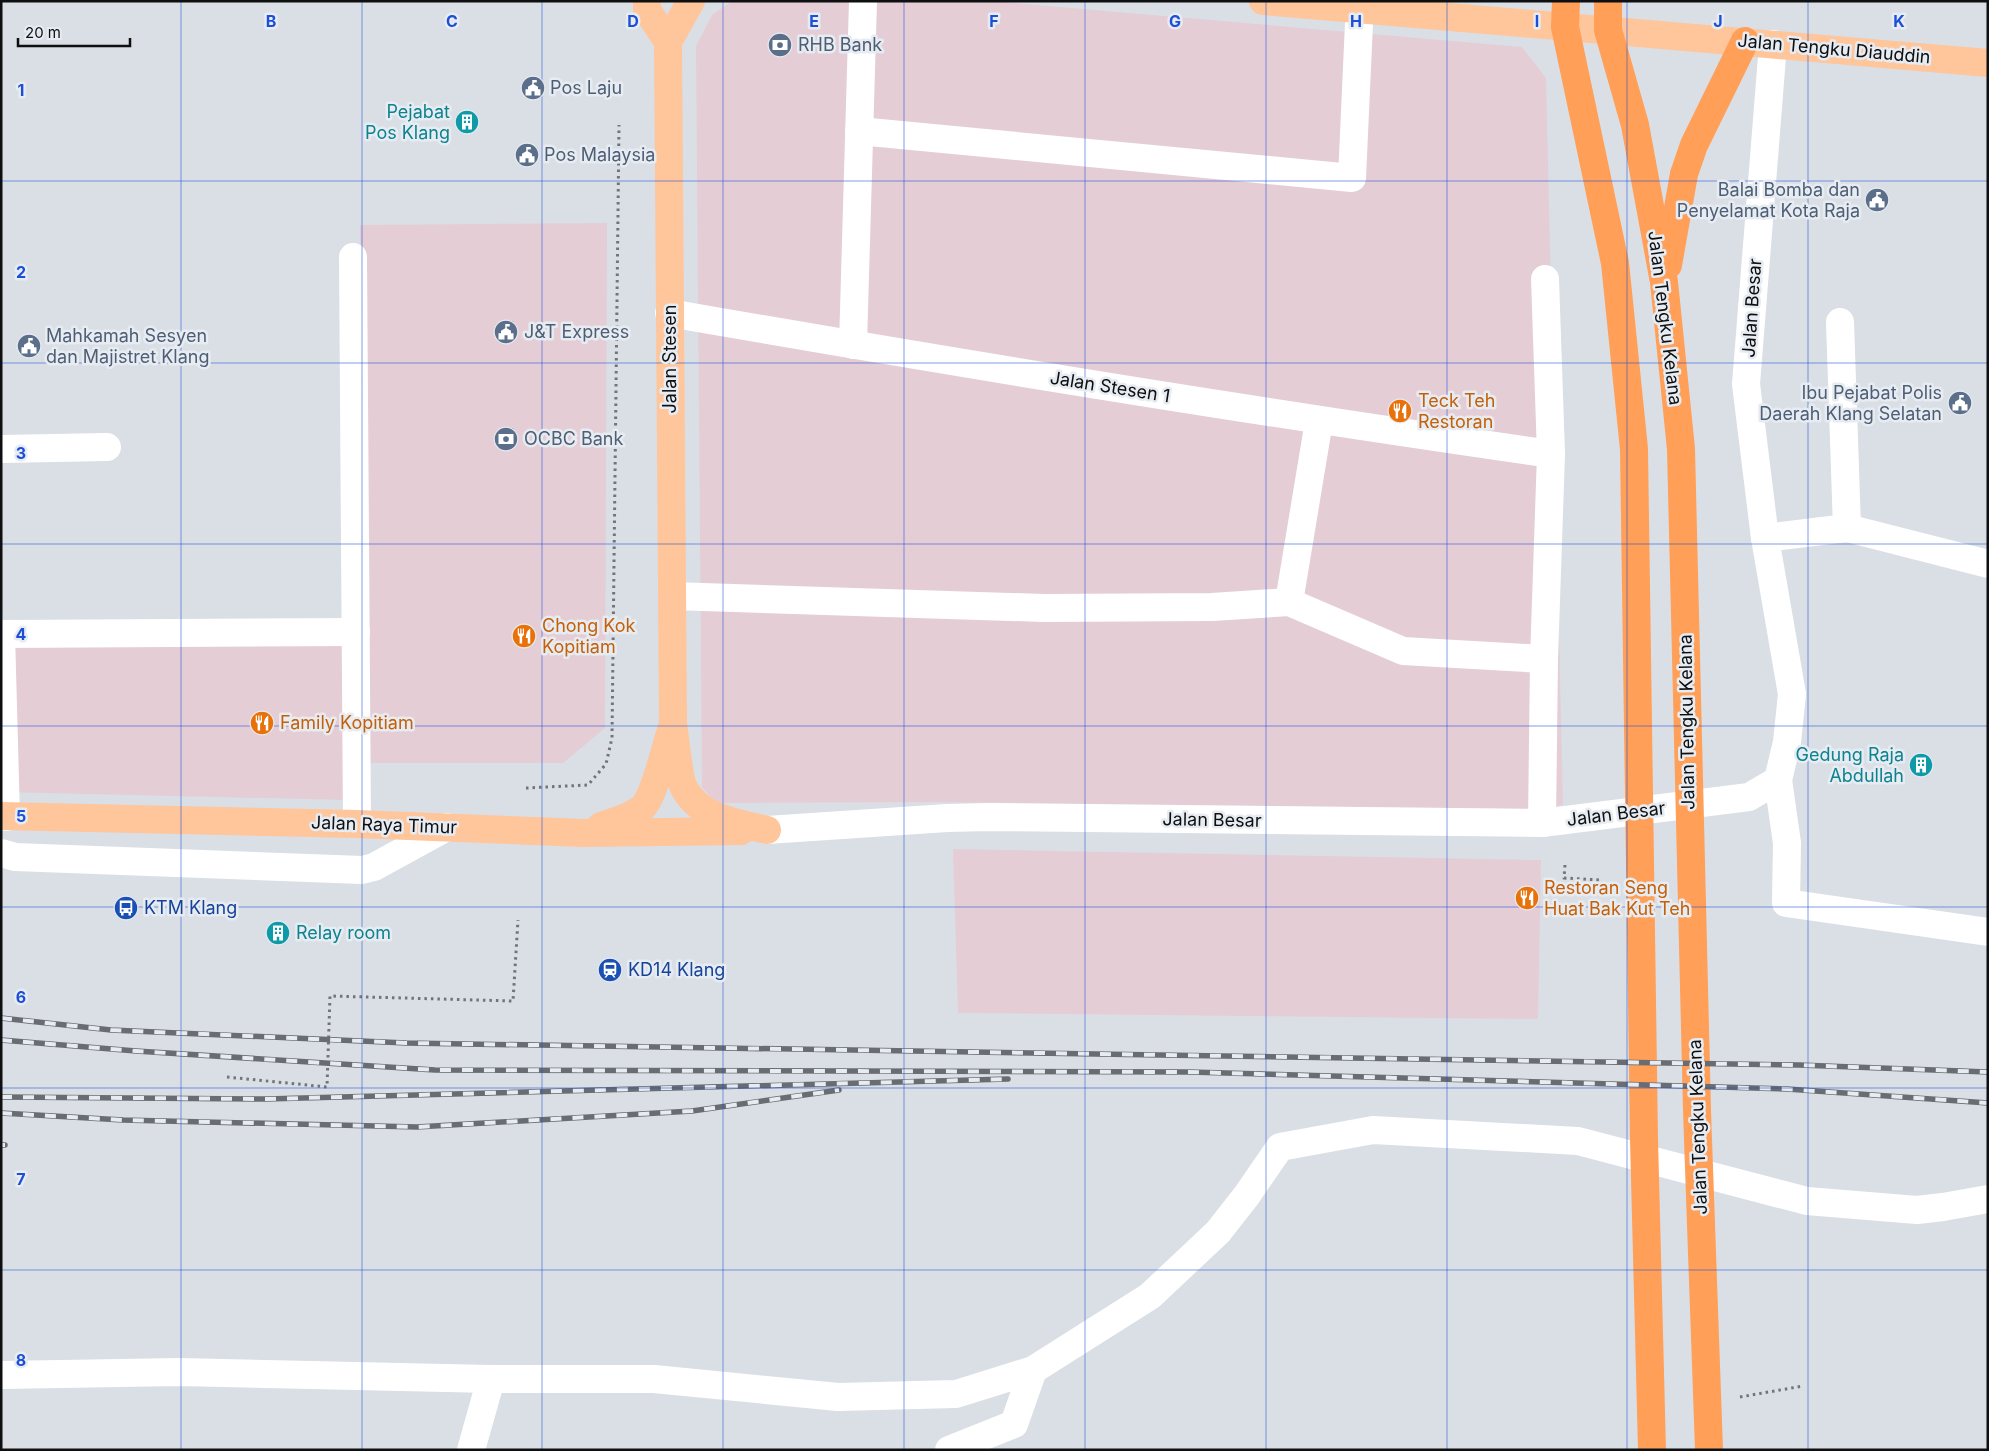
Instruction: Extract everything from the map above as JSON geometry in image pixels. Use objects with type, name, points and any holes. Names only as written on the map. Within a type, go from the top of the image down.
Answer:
[{"type":"highway","name":"Jalan Tengku Kelana","points":[[1608,1],[1608,30],[1635,125],[1664,282],[1681,449],[1696,1111],[1708,1450]]},
{"type":"highway","points":[[1565,14],[1615,262],[1634,449],[1644,1138],[1652,1450]]},
{"type":"highway","points":[[1664,282],[1684,174],[1694,145],[1745,41]]},
{"type":"main road","points":[[647,1],[647,10],[668,42]]},
{"type":"main road","name":"Jalan Stesen","points":[[691,1],[668,42],[673,724],[684,787],[700,807],[720,818],[767,830]]},
{"type":"main road","name":"Jalan Tengku Diauddin","points":[[1262,1],[1565,14],[1608,30],[1988,63]]},
{"type":"main road","name":"Jalan Stesen","points":[[582,833],[628,817],[644,806],[652,792],[673,724]]},
{"type":"main road","name":"Jalan Raya Timur","points":[[4,817],[357,824],[582,833],[767,830]]},
{"type":"street","points":[[853,345],[863,1]]},
{"type":"street","points":[[859,131],[1352,178],[1360,5]]},
{"type":"street","name":"Jalan Besar","points":[[767,830],[990,817],[1542,823],[1749,797],[1778,780],[1786,742],[1792,694],[1765,538],[1746,384],[1772,44]]},
{"type":"street","points":[[353,257],[357,824]]},
{"type":"street","points":[[1542,823],[1544,659],[1551,454],[1545,279]]},
{"type":"street","name":"Jalan Stesen 1","points":[[670,313],[853,345],[1319,421],[1551,454]]},
{"type":"street","points":[[1840,322],[1847,528]]},
{"type":"street","points":[[1289,602],[1319,421]]},
{"type":"street","points":[[1,449],[107,447]]},
{"type":"street","points":[[1765,538],[1847,528],[1988,564]]},
{"type":"street","points":[[672,596],[1044,608],[1212,607],[1289,602],[1403,651],[1544,659]]},
{"type":"street","points":[[4,817],[2,634],[356,632]]},
{"type":"street","points":[[1778,780],[1787,843],[1786,903],[1988,932]]},
{"type":"street","points":[[1,853],[15,857],[362,870],[374,867],[447,828]]},
{"type":"street","points":[[1,1375],[179,1372],[490,1379],[654,1378],[848,1396],[956,1394],[1033,1370],[1150,1296],[1218,1232],[1247,1195],[1280,1147],[1373,1130],[1578,1141],[1807,1201],[1917,1210],[1943,1208],[1988,1199]]},
{"type":"street","points":[[949,1450],[1014,1424],[1033,1370]]},
{"type":"street","points":[[471,1450],[490,1379]]},
{"type":"path","points":[[526,788],[588,785],[606,764],[612,738],[619,124]]},
{"type":"path","points":[[1565,865],[1564,878],[1600,880]]},
{"type":"path","points":[[227,1077],[327,1087],[330,996],[513,1001],[518,920]]},
{"type":"path","points":[[1739,1397],[1803,1386]]},
{"type":"shaded area","points":[[732,1],[991,1],[1522,47],[1546,78],[1563,805],[1524,809],[940,802],[716,803],[702,787],[696,46],[712,15]]},
{"type":"shaded area","points":[[607,223],[605,728],[563,763],[367,763],[360,225]]},
{"type":"shaded area","points":[[1,640],[347,643],[347,800],[1,792]]},
{"type":"shaded area","points":[[953,849],[1541,860],[1538,1019],[958,1013]]},
{"type":"railway","points":[[1,1018],[111,1030],[406,1043],[1799,1065],[1988,1072]]},
{"type":"railway","points":[[1,1040],[136,1051],[435,1070],[1189,1072],[1787,1089],[1988,1103]]},
{"type":"railway","points":[[1,1097],[266,1099],[1008,1079]]},
{"type":"railway","points":[[1,1113],[123,1120],[417,1127],[692,1111],[839,1090]]},
{"type":"place","name":"RHB Bank","points":[[780,45]]},
{"type":"place","name":"Pos Laju","points":[[533,88]]},
{"type":"place","name":"Pejabat Pos Klang","points":[[467,122]]},
{"type":"place","name":"Pos Malaysia","points":[[527,155]]},
{"type":"place","name":"Balai Bomba dan Penyelamat Kota Raja","points":[[1877,200]]},
{"type":"place","name":"J&T Express","points":[[506,332]]},
{"type":"place","name":"Mahkamah Sesyen dan Majistret Klang","points":[[29,346]]},
{"type":"place","name":"Ibu Pejabat Polis Daerah Klang Selatan","points":[[1960,403]]},
{"type":"place","name":"Teck Teh Restoran","points":[[1400,411]]},
{"type":"place","name":"OCBC Bank","points":[[506,439]]},
{"type":"place","name":"Chong Kok Kopitiam","points":[[524,636]]},
{"type":"place","name":"Family Kopitiam","points":[[262,723]]},
{"type":"place","name":"Gedung Raja Abdullah","points":[[1921,765]]},
{"type":"place","name":"Restoran Seng Huat Bak Kut Teh","points":[[1527,898]]},
{"type":"place","name":"KTM Klang","points":[[126,908]]},
{"type":"place","name":"Relay room","points":[[278,933]]},
{"type":"place","name":"KD14 Klang","points":[[610,970]]}]
